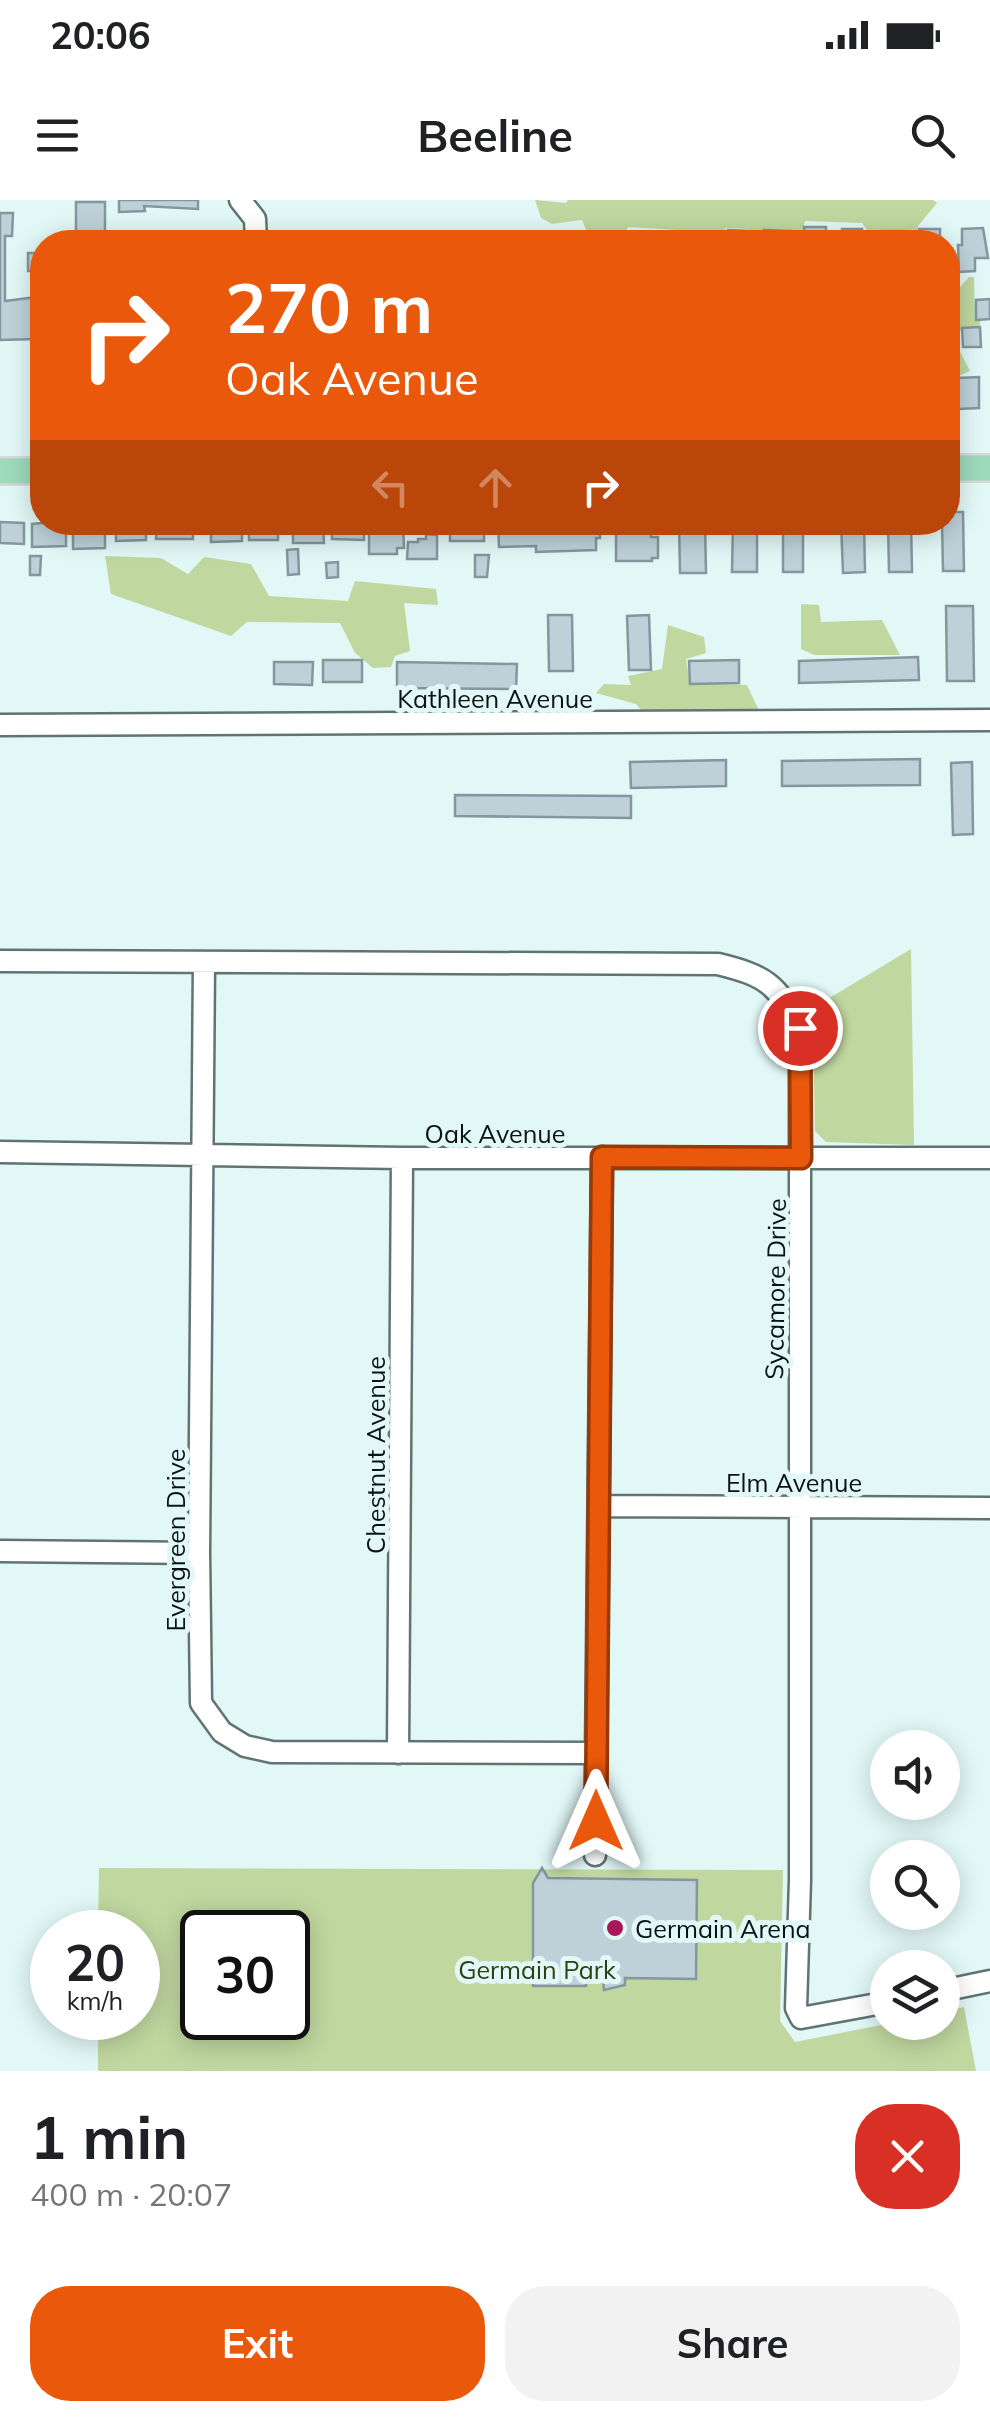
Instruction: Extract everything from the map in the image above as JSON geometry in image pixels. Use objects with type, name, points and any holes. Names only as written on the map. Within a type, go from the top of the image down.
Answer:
[{"type":"main road","points":[[960,468],[990,468]]},
{"type":"main road","points":[[0,471],[30,471]]},
{"type":"street","points":[[240,200],[255,219],[255,230]]},
{"type":"street","name":"Kathleen Avenue","points":[[0,726],[990,720]]},
{"type":"street","name":"Sycamore Drive","points":[[0,962],[718,964],[752,972],[780,993],[800,1028],[800,1880],[796,2008],[801,2018],[870,2005]]},
{"type":"street","name":"Evergreen Drive","points":[[204,963],[198,1553],[201,1703],[222,1732],[246,1746],[272,1752],[596,1754]]},
{"type":"street","name":"Oak Avenue","points":[[0,1152],[402,1158],[990,1158]]},
{"type":"street","points":[[595,1855],[602,1157]]},
{"type":"street","name":"Chestnut Avenue","points":[[398,1753],[402,1158]]},
{"type":"street","name":"Elm Avenue","points":[[599,1506],[990,1508]]},
{"type":"street","points":[[0,1551],[198,1553]]},
{"type":"street","points":[[960,1988],[990,1981]]},
{"type":"green space","points":[[535,200],[937,203],[917,230],[867,230],[862,223],[805,221],[803,230],[586,230],[582,220],[552,224],[541,218]]},
{"type":"green space","points":[[974,277],[975,319],[981,320],[979,327],[963,327],[962,332],[960,331],[960,287]]},
{"type":"green space","points":[[960,351],[970,371],[960,375]]},
{"type":"green space","points":[[105,556],[161,558],[188,574],[204,557],[251,564],[269,596],[348,601],[355,581],[436,589],[438,605],[404,603],[410,651],[395,656],[391,667],[373,668],[355,653],[340,623],[247,622],[231,636],[111,594]]},
{"type":"green space","points":[[801,604],[819,605],[821,622],[882,620],[900,655],[814,655],[801,649]]},
{"type":"green space","points":[[668,625],[704,637],[706,653],[686,659],[690,683],[747,685],[762,717],[641,710],[636,704],[596,693],[604,684],[631,685],[628,676],[662,669]]},
{"type":"green space","points":[[911,949],[914,1145],[826,1142],[815,1131],[813,1032],[806,1012]]},
{"type":"green space","name":"Germain Park","points":[[99,1868],[783,1870],[780,2021],[795,2042],[870,2027],[870,2040],[960,2040],[960,2008],[964,2007],[976,2071],[98,2071],[98,2040],[160,2040],[160,1910],[98,1910]]},
{"type":"building","points":[[119,200],[198,200],[198,209],[144,206],[145,211],[119,212]]},
{"type":"building","points":[[76,202],[105,202],[105,230],[76,230]]},
{"type":"building","points":[[0,213],[13,213],[12,236],[5,236],[5,301],[30,298],[30,339],[0,340]]},
{"type":"building","points":[[804,227],[826,227],[826,230]]},
{"type":"building","points":[[983,228],[988,258],[975,258],[975,271],[960,272],[962,229]]},
{"type":"building","points":[[990,299],[990,319],[976,320],[976,300]]},
{"type":"building","points":[[980,327],[981,347],[963,347],[962,328]]},
{"type":"building","points":[[979,377],[979,408],[960,409],[960,378]]},
{"type":"building","points":[[963,512],[964,571],[943,571],[942,535],[960,535]]},
{"type":"building","points":[[0,522],[24,523],[24,544],[0,543]]},
{"type":"building","points":[[32,535],[66,535],[66,546],[32,547]]},
{"type":"building","points":[[73,535],[105,535],[105,548],[73,549]]},
{"type":"building","points":[[116,535],[146,535],[146,540],[116,541]]},
{"type":"building","points":[[156,535],[193,535],[193,539],[156,539]]},
{"type":"building","points":[[211,535],[242,535],[242,541],[211,542]]},
{"type":"building","points":[[249,535],[278,535],[278,540],[249,540]]},
{"type":"building","points":[[293,535],[324,535],[324,543],[293,543]]},
{"type":"building","points":[[332,535],[364,535],[364,540],[332,539]]},
{"type":"building","points":[[369,535],[404,535],[404,548],[397,548],[397,554],[369,554]]},
{"type":"building","points":[[426,535],[437,535],[437,559],[407,559],[408,542],[426,539]]},
{"type":"building","points":[[450,535],[484,535],[484,541],[450,541]]},
{"type":"building","points":[[499,535],[600,535],[596,538],[596,550],[536,552],[536,546],[499,547]]},
{"type":"building","points":[[616,535],[658,537],[658,558],[616,561]]},
{"type":"building","points":[[679,535],[705,535],[706,573],[680,573]]},
{"type":"building","points":[[733,535],[757,535],[757,572],[732,572]]},
{"type":"building","points":[[783,535],[803,535],[803,572],[783,572]]},
{"type":"building","points":[[842,535],[864,535],[865,572],[843,573]]},
{"type":"building","points":[[888,535],[911,535],[912,572],[889,572]]},
{"type":"building","points":[[298,549],[299,574],[288,575],[287,550]]},
{"type":"building","points":[[475,555],[489,555],[487,577],[475,577]]},
{"type":"building","points":[[30,556],[41,556],[40,575],[30,575]]},
{"type":"building","points":[[338,562],[338,577],[327,578],[326,563]]},
{"type":"building","points":[[946,606],[973,606],[974,681],[947,681]]},
{"type":"building","points":[[548,615],[572,615],[573,671],[549,671]]},
{"type":"building","points":[[649,615],[651,670],[629,670],[627,616]]},
{"type":"building","points":[[918,657],[919,680],[799,683],[799,661]]},
{"type":"building","points":[[323,660],[362,660],[362,682],[323,682]]},
{"type":"building","points":[[739,660],[739,683],[690,684],[689,661]]},
{"type":"building","points":[[274,662],[313,662],[312,685],[274,684]]},
{"type":"building","points":[[397,662],[517,664],[516,689],[397,688]]},
{"type":"building","points":[[920,759],[920,785],[782,786],[782,761]]},
{"type":"building","points":[[726,760],[726,786],[631,788],[630,762]]},
{"type":"building","points":[[972,762],[973,834],[953,835],[951,763]]},
{"type":"building","points":[[455,795],[631,796],[631,818],[455,816]]},
{"type":"building","name":"Germain Arena","points":[[542,1868],[548,1878],[697,1880],[696,1979],[625,1978],[625,1985],[604,1990],[603,1975],[586,1974],[586,1986],[533,1986],[533,1883]]},
{"type":"place","name":"Germain Arena","points":[[615,1928]]},
{"type":"route","points":[[596,1821],[602,1157],[801,1158],[800,1028]]}]
